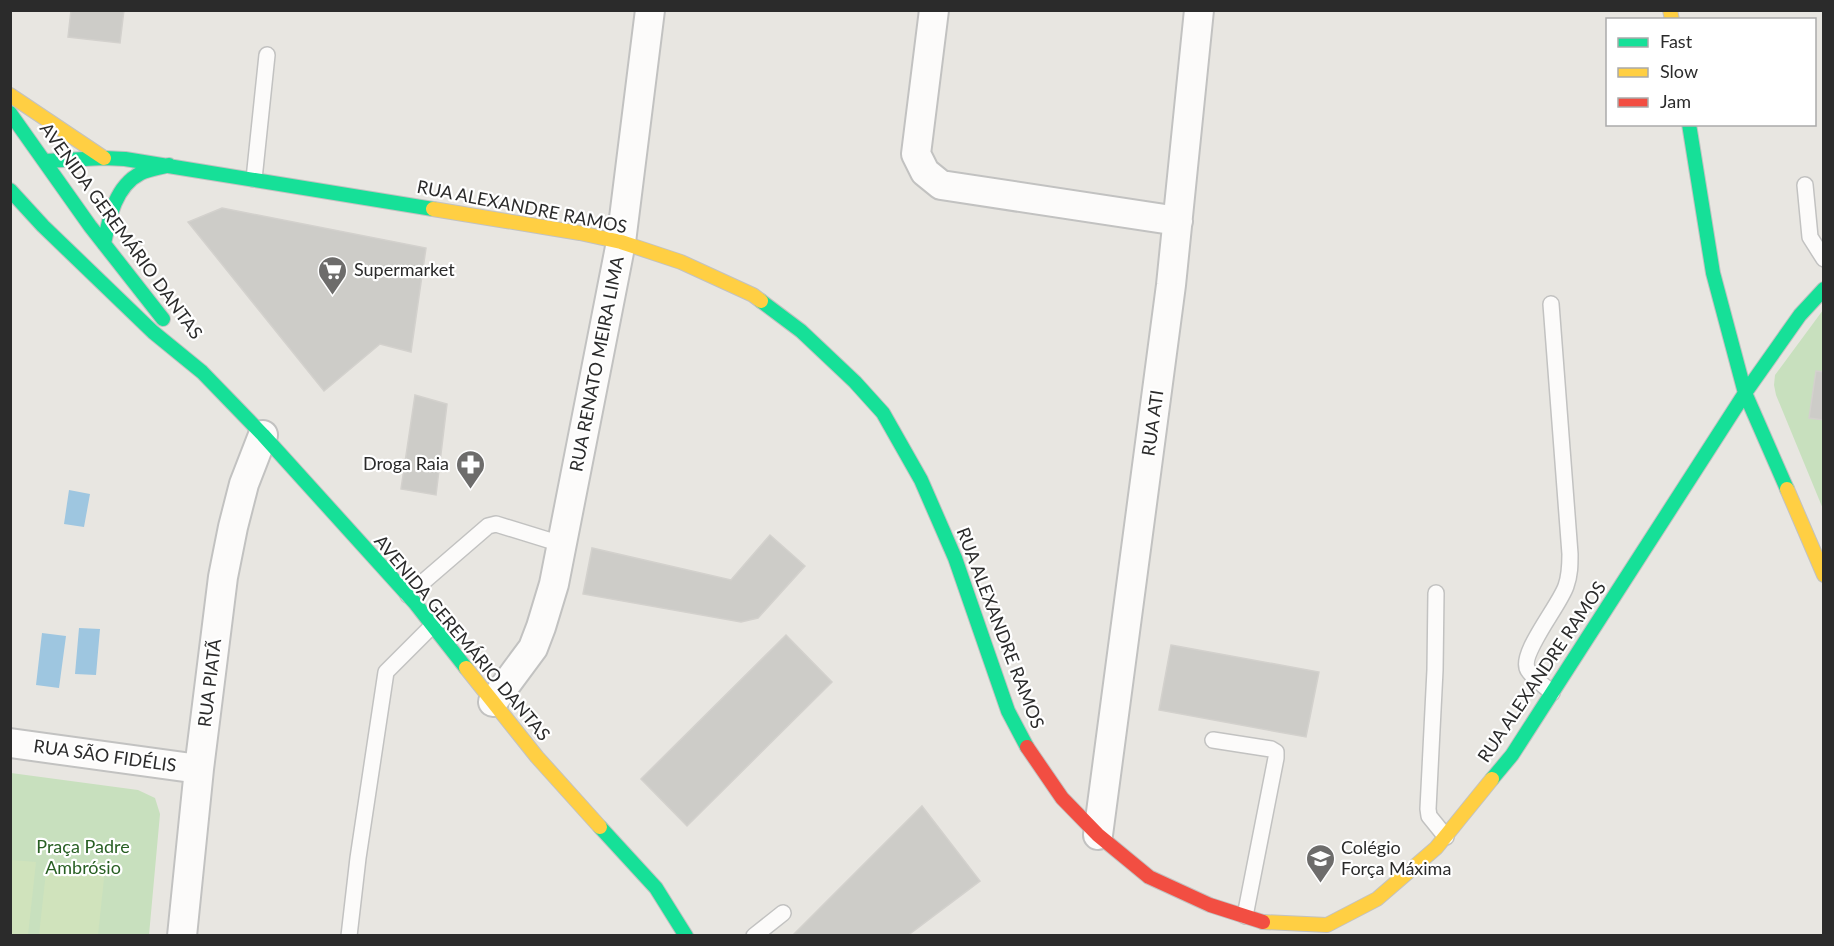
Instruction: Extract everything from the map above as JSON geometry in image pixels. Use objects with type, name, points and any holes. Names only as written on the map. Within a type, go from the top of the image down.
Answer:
[{"type":"street","name":"RUA RENATO MEIRA LIMA","points":[[493,702],[533,648],[554,584],[621,242],[650,10]]},
{"type":"street","points":[[934,10],[916,154],[925,172],[940,185],[1178,220]]},
{"type":"street","name":"RUA ATI","points":[[1098,835],[1168,309],[1198,10]]},
{"type":"street","name":"RUA ALEXANDRE RAMOS","points":[[10,95],[104,158]]},
{"type":"street","name":"AVENIDA GEREMÁRIO DANTAS","points":[[10,112],[105,244],[202,372]]},
{"type":"street","points":[[1689,126],[1713,273],[1745,393],[1824,575]]},
{"type":"street","name":"RUA ALEXANDRE RAMOS","points":[[24,157],[45,161],[104,158],[169,165],[580,233],[621,242],[681,262],[753,295],[801,331],[855,382],[883,413],[921,480],[955,558],[1008,711],[1029,752],[1062,798],[1098,835],[1149,877],[1210,905],[1266,923],[1326,930],[1377,899],[1436,848],[1512,755],[1745,393],[1800,315],[1824,289]]},
{"type":"street","points":[[105,244],[110,216],[117,197],[129,182],[139,174],[169,165]]},
{"type":"street","name":"AVENIDA GEREMÁRIO DANTAS","points":[[10,190],[43,226],[153,332],[202,372],[263,435],[408,595],[544,764],[656,888],[686,936]]},
{"type":"street","name":"RUA PIATÃ","points":[[182,936],[199,769],[224,577],[244,484],[263,435]]},
{"type":"street","name":"RUA SÃO FIDÉLIS","points":[[10,743],[199,769]]},
{"type":"lane","points":[[254,179],[267,55]]},
{"type":"lane","points":[[1805,185],[1810,237],[1824,259]]},
{"type":"lane","points":[[1551,304],[1570,571],[1566,587],[1557,606],[1529,650],[1526,660],[1527,669],[1552,693]]},
{"type":"lane","points":[[408,595],[488,526],[496,524],[561,544]]},
{"type":"lane","points":[[1436,593],[1436,670],[1428,809],[1429,816],[1446,837]]},
{"type":"lane","points":[[349,936],[358,858],[386,672],[432,626]]},
{"type":"lane","points":[[1213,740],[1271,749],[1276,752],[1245,916]]},
{"type":"lane","points":[[754,936],[783,913]]},
{"type":"green space","points":[[1823,310],[1823,509],[1776,395],[1774,385],[1775,375]]},
{"type":"green space","name":"Praça Padre Ambrósio","points":[[11,773],[138,790],[155,798],[160,814],[149,935],[11,936]]},
{"type":"green space","points":[[11,860],[36,862],[28,935],[11,935]]},
{"type":"green space","points":[[47,863],[105,869],[98,935],[39,935]]},
{"type":"water","points":[[69,490],[90,494],[84,527],[64,524]]},
{"type":"water","points":[[79,628],[100,629],[96,675],[75,674]]},
{"type":"water","points":[[42,633],[66,636],[59,688],[36,685]]},
{"type":"building","points":[[71,10],[124,10],[120,43],[68,37]]},
{"type":"building","name":"Supermarket","points":[[222,208],[426,248],[411,352],[380,344],[324,391],[188,222]]},
{"type":"building","points":[[1816,371],[1824,372],[1824,420],[1809,418]]},
{"type":"building","points":[[415,395],[447,404],[436,495],[401,489]]},
{"type":"building","points":[[770,535],[805,566],[758,618],[741,622],[583,594],[592,548],[731,580]]},
{"type":"building","points":[[786,635],[832,682],[687,826],[641,779]]},
{"type":"building","points":[[1171,645],[1319,672],[1306,737],[1159,710]]},
{"type":"building","points":[[922,806],[980,881],[907,936],[792,936]]},
{"type":"traffic: fast","points":[[10,113],[90,226],[163,319]]},
{"type":"traffic: fast","points":[[1689,126],[1713,273],[1745,393],[1787,489]]},
{"type":"traffic: fast","points":[[45,161],[125,159],[433,209]]},
{"type":"traffic: fast","points":[[104,244],[111,214],[125,186],[141,173],[169,165]]},
{"type":"traffic: fast","points":[[10,190],[43,226],[153,332],[202,372],[263,435],[415,603],[466,668]]},
{"type":"traffic: fast","points":[[1492,779],[1512,755],[1745,393],[1800,315],[1824,289]]},
{"type":"traffic: fast","points":[[761,301],[801,331],[855,382],[883,413],[921,480],[955,558],[1008,711],[1027,747]]},
{"type":"traffic: fast","points":[[600,827],[656,888],[686,936]]},
{"type":"traffic: slow","points":[[1670,10],[1672,18]]},
{"type":"traffic: slow","points":[[10,95],[104,158]]},
{"type":"traffic: slow","points":[[433,209],[621,242],[681,262],[753,295],[761,301]]},
{"type":"traffic: slow","points":[[1787,489],[1824,575]]},
{"type":"traffic: slow","points":[[466,668],[537,757],[600,827]]},
{"type":"traffic: slow","points":[[1263,922],[1327,925],[1377,899],[1436,848],[1492,779]]},
{"type":"traffic: jam","points":[[1027,747],[1062,798],[1098,835],[1149,877],[1210,905],[1263,922]]},
{"type":"place","name":"Supermarket","points":[[333,296]]},
{"type":"place","name":"Droga Raia","points":[[470,490]]},
{"type":"place","name":"Colégio Força Máxima","points":[[1320,884]]}]
